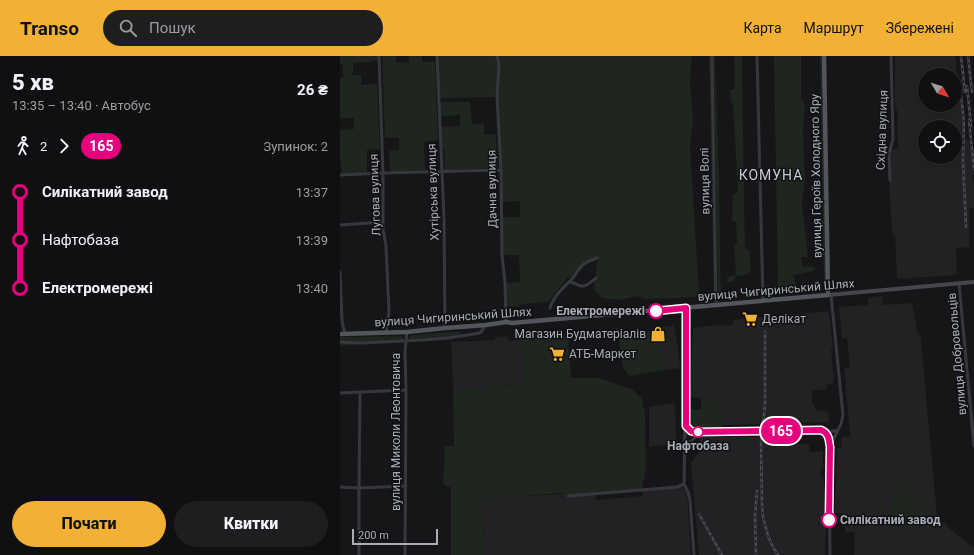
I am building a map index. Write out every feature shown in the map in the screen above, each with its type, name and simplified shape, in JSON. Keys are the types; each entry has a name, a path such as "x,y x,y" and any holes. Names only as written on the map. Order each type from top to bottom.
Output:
{"main road":[{"name":"вулиця Героїв Холодного Яру","path":"824,56 830,295"},
{"name":"вулиця Чигиринський Шлях","path":"343,334 407,332 506,322 512,323 716,306 974,282"}],"street":[{"name":"Лугова вулиця","path":"379,56 378,74 383,173 383,229 386,246 389,312 386,333"},
{"name":"Хутірська вулиця","path":"437,56 444,218 445,328"},
{"name":"Дачна вулиця","path":"497,56 499,64 497,97 501,170 502,255 505,282 506,322"},
{"name":"вулиця Волі","path":"712,56 716,306"},
{"path":"757,56 763,301"},
{"name":"Східна вулиця","path":"890,180 889,154 893,139 892,56"},
{"path":"340,175 501,170"},
{"path":"340,225 383,222"},
{"path":"550,308 551,303 565,284 569,282 583,265 597,258"},
{"path":"340,272 343,334"},
{"path":"569,282 584,286 596,278"},
{"name":"вулиця Добровольців","path":"959,284 974,446"},
{"name":"вулиця Героїв Холодного Яру","path":"830,295 844,414 830,447 830,555"},
{"path":"686,308 686,426 684,484 690,500 694,555"},
{"path":"340,342 362,343 448,338 480,333 486,325"},
{"name":"вулиця Миколи Леонтовича","path":"405,555 405,352 407,332"},
{"path":"340,393 406,390"},
{"path":"359,555 360,392"},
{"path":"686,426 691,431 696,432 821,430 825,432 838,430"},
{"path":"685,443 690,443 693,441 696,432"},
{"path":"825,432 829,440 830,447"},
{"path":"568,496 677,486 684,484"},
{"path":"340,487 359,488 405,486"}],"shaded area":[{"path":"340,56 378,56 378,60 366,63 353,63 352,75 361,75 361,85 377,84 380,149 367,150 367,173 342,173 340,161 340,130 354,129 354,118 340,118 340,78 343,78 343,64 340,64"},
{"path":"382,56 396,56 396,63 409,62 409,56 422,56 422,62 435,62 438,140 424,142 425,170 390,172 389,151 399,150 399,138 385,138"},
{"path":"437,56 692,56 690,84 693,121 690,145 699,296 646,299 638,296 619,300 602,298 594,290 598,257 583,264 572,276 567,278 548,302 521,304 519,307 506,306 505,283 520,282 519,255 502,255 501,217 520,217 520,201 501,202 497,97 438,98"},
{"path":"709,56 711,56 715,295 714,295"},
{"path":"714,56 719,181 721,295 718,295"},
{"path":"734,56 742,56 745,249 749,250 751,272 745,275 736,276 734,281 727,282 727,278 736,274 734,244 737,244 736,222 732,220 733,194 738,192 733,104 731,102 730,90 735,89"},
{"path":"774,56 801,56 801,97 805,105 803,134 805,180 802,203 808,257 801,257 803,267 815,267 814,271 793,275 797,286 810,291 776,293 778,286"},
{"path":"820,56 823,56 826,286 824,287"},
{"path":"895,56 955,56 956,68 918,68 918,112 962,112 963,137 969,141 974,186 974,208 969,208 970,247 956,248 957,275 897,279 895,233 892,233 889,181 891,180 890,153 893,149 899,148 897,135 898,113 895,106"},
{"path":"440,102 470,102 472,125 484,123 484,135 496,134 498,168 445,170 444,149 441,149 441,127 460,126 460,115 440,116"},
{"path":"882,296 883,305 912,303 918,335 920,334 921,341 937,516 950,529 974,548 974,555 854,555 855,532 845,532 845,514 835,513 837,448 841,447 842,437 850,437 844,369 850,367 847,338 842,338 839,307 868,305 868,298"},
{"path":"829,311 833,348 831,349 834,383 827,384 827,389 812,391 812,404 817,410 828,412 829,422 723,425 722,402 718,400 690,397 693,328 731,325 733,324 733,320 748,318"},
{"path":"674,325 680,368 666,370 655,328"},
{"path":"656,331 666,370 629,376 623,367 618,335"},
{"path":"460,332 462,335 408,340 412,335"},
{"path":"568,335 571,378 600,378 633,390 642,398 645,415 646,467 642,489 568,496 561,493 481,499 485,555 451,555 451,488 443,484 445,446 454,446 453,386 455,388 491,387 494,385 524,384 522,339"},
{"path":"401,336 403,338 402,341 340,346 340,337"},
{"path":"509,336 508,341 523,339 524,384 494,385 491,387 455,388 453,386 451,342 495,340 495,337"},
{"path":"701,398 718,400 722,402 723,429 697,430 689,426 688,420 690,409 701,410"},
{"path":"675,403 676,444 649,447 649,407"},
{"name":"Силікатний завод","path":"763,434 793,434 793,444 809,444 809,452 823,451 823,468 820,472 824,480 826,523 825,555 699,555 691,463 700,451 700,437 755,437"},
{"path":"896,484 928,515 888,516"},
{"path":"683,487 687,493 691,555 485,555 481,499 563,494 595,494 596,500 643,496 643,490"}],"railway":[{"path":"961,56 965,92"},
{"path":"968,56 972,92"},
{"path":"967,86 971,126"},
{"path":"962,104 964,123 963,160 966,227"},
{"path":"969,120 974,170"},
{"path":"765,332 765,405 761,443 762,504 763,517 768,536 778,555"},
{"path":"756,555 755,515 757,491"},
{"path":"699,514 722,555"}],"bus line":[{"name":"165","path":"656,311 686,308 686,426 692,432 821,430 825,432 828,436 830,447 829,520"}],"place":[{"name":"Електромережі","path":"656,311"},
{"name":"Делікат","path":"750,319"},
{"name":"Магазин Будматеріалів","path":"658,334"},
{"name":"АТБ-Маркет","path":"557,354"},
{"name":"Нафтобаза","path":"698,432"},
{"name":"Силікатний завод","path":"829,520"}],"district":[{"name":"КОМУНА","path":"771,175"}]}
